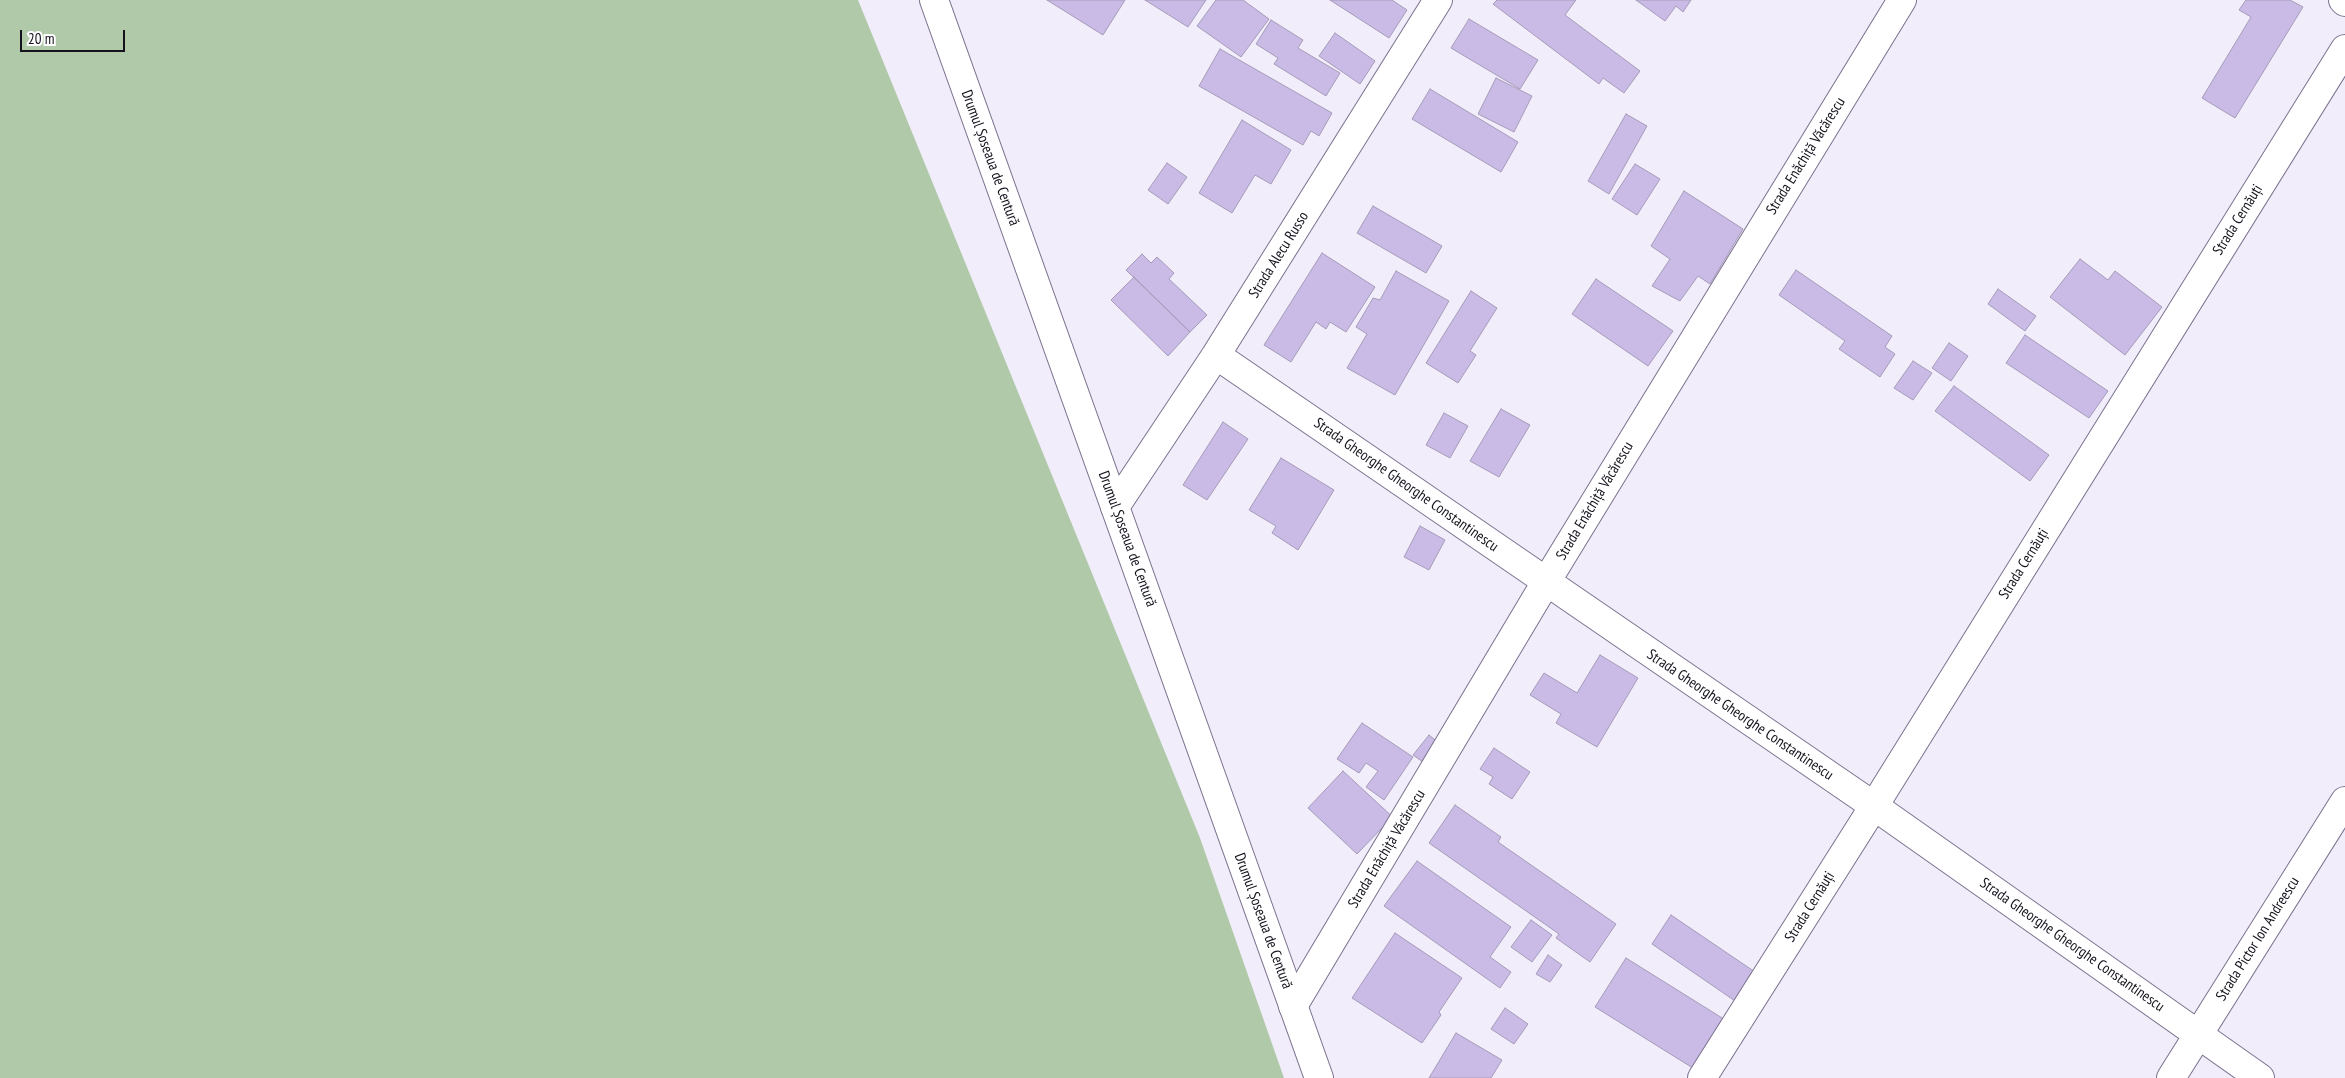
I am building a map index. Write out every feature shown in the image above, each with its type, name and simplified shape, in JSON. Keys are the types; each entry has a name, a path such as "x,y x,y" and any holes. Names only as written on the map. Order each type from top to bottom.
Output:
{"main road":[{"name":"Drumul Șoseaua de Centură","path":"934,0 1320,1078"},
{"name":"Strada Alecu Russo","path":"1115,507 1216,355 1438,0"},
{"name":"Strada Enăchiță Văcărescu","path":"1293,1006 1546,582 1902,0"},
{"name":"Strada Cernăuți","path":"1702,1078 1874,806 2345,49"},
{"name":"Strada Gheorghe Gheorghe Constantinescu","path":"1216,355 1874,806 2260,1078"},
{"name":"Strada Pictor Ion Andreescu","path":"2171,1078 2345,801"}],"green space":[{"path":"0,0 858,0 1200,838 1284,1078 0,1078"}],"building":[{"path":"1047,0 1125,0 1103,35"},
{"path":"1145,0 1206,0 1188,27"},
{"path":"1216,0 1243,0 1269,19 1241,57 1197,26"},
{"path":"1330,0 1392,0 1407,10 1389,38"},
{"path":"1497,0 1576,0 1565,15 1640,71 1624,93 1603,78 1599,84 1493,4"},
{"path":"1636,0 1691,0 1683,12 1676,6 1665,21"},
{"path":"2246,0 2290,0 2303,7 2235,118 2202,98 2251,17 2239,10"},
{"path":"1469,19 1538,60 1520,89 1451,48"},
{"path":"1271,20 1303,40 1298,48 1340,73 1326,96 1274,64 1278,58 1256,44"},
{"path":"1335,33 1375,61 1360,84 1319,56"},
{"path":"1220,49 1332,113 1319,136 1311,131 1303,145 1199,86"},
{"path":"1496,78 1532,96 1514,132 1478,114"},
{"path":"1430,89 1518,142 1501,172 1412,119"},
{"path":"1626,114 1647,126 1609,194 1588,181"},
{"path":"1242,120 1291,150 1271,184 1255,175 1232,213 1199,193"},
{"path":"1167,163 1187,177 1168,204 1148,190"},
{"path":"1635,164 1660,179 1637,215 1612,199"},
{"path":"1684,191 1743,229 1710,284 1698,276 1680,301 1652,286 1670,259 1651,246"},
{"path":"1373,206 1442,246 1426,273 1357,233"},
{"path":"1322,253 1375,287 1346,332 1330,322 1326,329 1316,322 1291,362 1264,345"},
{"path":"1142,254 1151,263 1157,257 1174,273 1169,279 1207,315 1190,332 1126,270"},
{"path":"2080,259 2108,280 2115,271 2162,307 2125,355 2050,297"},
{"path":"1796,270 1892,336 1885,347 1895,354 1880,377 1839,349 1845,341 1779,295"},
{"path":"1396,271 1449,301 1395,395 1347,368 1367,334 1356,327 1373,298 1380,300"},
{"path":"1134,277 1190,332 1168,356 1111,300"},
{"path":"1596,279 1673,331 1648,366 1572,314"},
{"path":"1998,289 2036,316 2025,331 1988,304"},
{"path":"1471,291 1497,308 1470,351 1476,355 1458,383 1426,363"},
{"path":"2025,335 2108,391 2089,418 2006,363"},
{"path":"1949,343 1968,356 1951,381 1932,368"},
{"path":"1913,361 1932,373 1913,400 1894,388"},
{"path":"1954,386 2049,455 2030,481 1935,411"},
{"path":"1501,409 1530,425 1499,477 1470,461"},
{"path":"1444,413 1468,426 1450,458 1426,445"},
{"path":"1223,422 1248,439 1207,500 1183,485"},
{"path":"1281,458 1334,490 1298,550 1272,533 1276,526 1249,510"},
{"path":"1420,526 1445,540 1429,570 1404,557"},
{"path":"1600,655 1638,678 1597,747 1556,723 1561,714 1530,695 1544,673 1577,693"},
{"path":"1362,723 1413,757 1384,800 1366,787 1378,771 1366,763 1359,773 1337,759"},
{"path":"1429,735 1445,748 1430,767 1413,755"},
{"path":"1494,748 1530,772 1512,799 1489,784 1493,777 1480,769"},
{"path":"1343,771 1396,820 1386,832 1382,828 1357,854 1308,808"},
{"path":"1455,805 1501,837 1498,842 1616,924 1590,962 1556,938 1559,934 1429,843"},
{"path":"1417,861 1511,927 1490,957 1511,972 1500,988 1384,906"},
{"path":"1671,915 1758,974 1738,1003 1652,944"},
{"path":"1531,920 1552,935 1532,962 1511,947"},
{"path":"1395,933 1462,978 1439,1012 1441,1015 1422,1043 1352,998"},
{"path":"1548,955 1562,965 1550,982 1536,974"},
{"path":"1626,958 1727,1021 1696,1070 1595,1007"},
{"path":"1505,1008 1528,1024 1514,1044 1491,1029"},
{"path":"1456,1033 1502,1060 1491,1078 1429,1078"}]}
